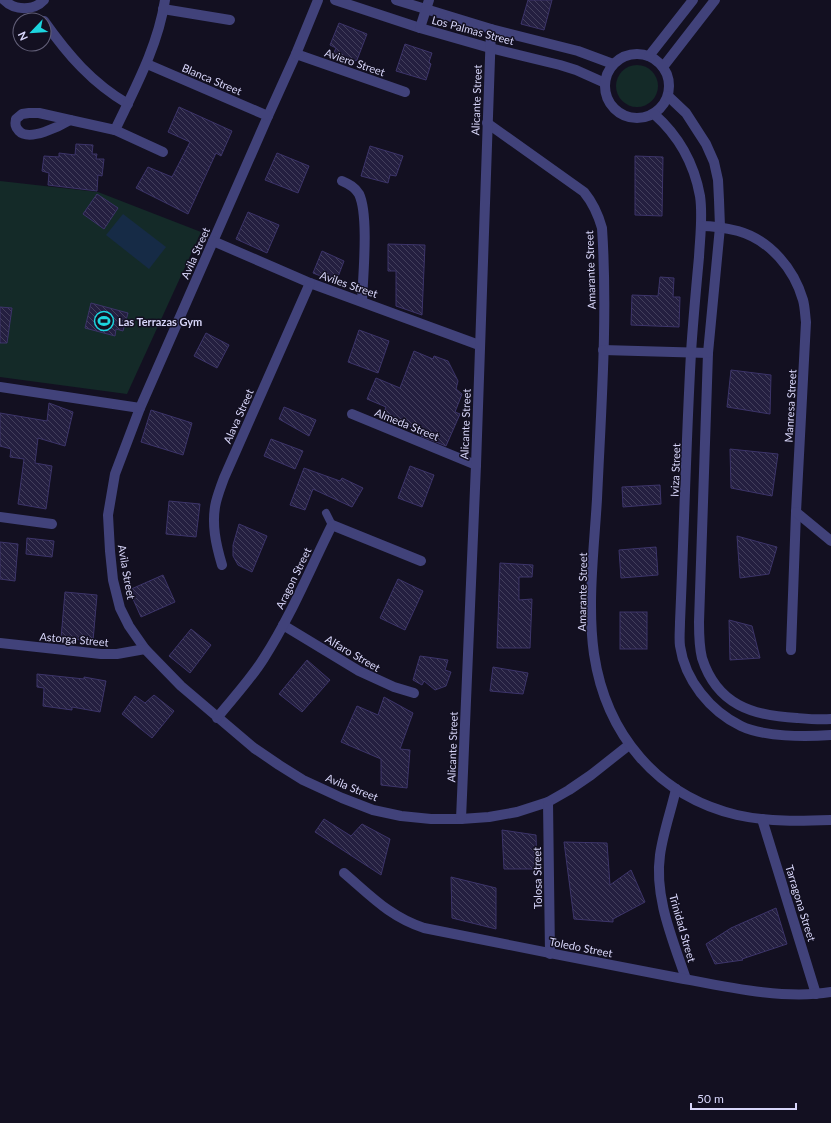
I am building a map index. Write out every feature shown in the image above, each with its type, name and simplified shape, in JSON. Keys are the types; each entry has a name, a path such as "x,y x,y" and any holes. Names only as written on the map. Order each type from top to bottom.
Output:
{"street":[{"path":"4,0 14,7 24,9 34,7 44,0"},
{"name":"Avila Street","path":"318,0 296,54 140,408 115,474 108,515 111,565 120,608 129,626 145,649 180,686 254,748 303,780 373,810 401,816 431,819 461,819 517,812 548,802 591,775 629,745"},
{"name":"Los Palmas Street","path":"335,0 420,28 490,48 560,65 576,70 605,83"},
{"name":"Los Palmas Street","path":"396,0 427,5 491,29 564,47 595,56 613,64"},
{"path":"648,56 692,0"},
{"path":"663,67 715,0"},
{"path":"115,130 147,64 156,38 164,5 230,20"},
{"path":"420,28 427,5"},
{"path":"34,7 38,12"},
{"name":"Alicante Street","path":"461,819 476,465 491,29"},
{"path":"52,32 66,51 95,81 110,94 128,104"},
{"name":"Aviero Street","path":"296,54 405,92"},
{"path":"633,54 648,56 656,60 663,67 668,76 668,96 662,106 654,114 645,118 624,116 609,103 605,93 607,73 613,64 619,59 633,54"},
{"name":"Blanca Street","path":"147,64 268,116"},
{"path":"668,96 686,113 697,128 714,162 718,180 720,227 708,353 699,622 699,642 702,658 710,677 721,691 732,701 745,709 763,715 831,719"},
{"name":"Iviza Street","path":"654,114 668,126 681,144 697,180 700,198 701,226 691,352 680,622 680,646 684,663 688,674 699,692 727,718 742,726 761,732 783,735 831,735"},
{"path":"70,120 115,130 163,152"},
{"name":"Amarante Street","path":"487,123 584,192 592,202 598,214 602,228 603,350 592,617 594,653 599,680 615,721 629,745 659,777 698,802 739,816 797,821 831,820"},
{"path":"342,181 354,187 361,200 364,224 362,301"},
{"name":"Manresa Street","path":"701,226 720,227 739,231 756,238 771,249 785,264 796,280 804,302 806,322 796,512 791,650"},
{"name":"Aviles Street","path":"213,241 310,283 479,345"},
{"name":"Alava Street","path":"222,564 216,543 214,521 216,503 224,478 310,283"},
{"path":"603,350 708,353"},
{"path":"0,387 140,408"},
{"name":"Almeda Street","path":"352,414 476,465"},
{"path":"796,512 831,541"},
{"path":"0,517 52,524"},
{"path":"332,525 421,561"},
{"name":"Aragon Street","path":"217,718 243,687 264,658 283,625 332,525"},
{"name":"Alfaro Street","path":"283,625 359,671 394,687 414,693"},
{"name":"Astorga Street","path":"0,643 101,654 117,654 145,649"},
{"name":"Trinidad Street","path":"676,789 660,855 659,878 666,918 686,979"},
{"name":"Tolosa Street","path":"548,802 550,954"},
{"name":"Tarragona Street","path":"762,819 816,994"},
{"name":"Toledo Street","path":"344,873 393,915 410,924 424,928 550,954 738,988 778,994 797,995 831,992"}],"lane":[{"path":"326,513 332,525"}],"green space":[{"path":"637,65 652,71 658,86 652,101 637,107 622,101 616,86 622,71"},
{"path":"0,181 98,192 201,232 127,394 0,377"}],"water":[{"path":"123,214 166,247 149,269 106,235"}],"building":[{"path":"528,0 552,0 544,30 521,24"},
{"path":"339,23 367,34 357,60 350,63 333,55 336,48 330,45"},
{"path":"405,44 432,53 429,62 431,64 426,80 396,71"},
{"path":"179,107 232,131 221,156 216,153 188,214 136,188 148,167 172,177 190,142 168,132"},
{"path":"76,144 93,145 92,154 97,154 96,159 104,159 102,176 98,175 97,191 48,185 49,173 42,171 44,156 59,157 59,153 75,155"},
{"path":"370,146 403,156 396,176 390,175 388,183 361,176"},
{"path":"277,153 309,166 298,193 265,180"},
{"path":"635,156 663,157 662,216 635,215"},
{"path":"97,194 118,208 104,229 83,214"},
{"path":"248,212 279,225 267,253 236,239"},
{"path":"388,244 425,245 422,315 396,306 396,271 388,271"},
{"path":"322,251 344,261 336,282 313,273"},
{"path":"660,277 674,278 673,297 680,297 679,327 631,325 632,295 658,296"},
{"path":"91,303 128,313 123,331 116,329 115,336 85,328"},
{"path":"0,307 12,308 7,343 0,343"},
{"path":"359,330 389,341 378,373 348,362"},
{"path":"206,333 229,345 217,368 194,356"},
{"path":"414,351 433,359 434,356 448,361 458,381 456,389 462,394 455,412 460,414 446,446 421,436 423,432 383,414 386,407 367,399 376,378 400,388"},
{"path":"731,370 771,375 770,414 727,407"},
{"path":"49,403 73,412 65,446 38,438 35,463 52,466 46,509 18,504 24,459 10,457 11,449 0,446 0,413 47,421"},
{"path":"284,407 316,420 309,436 279,419"},
{"path":"151,410 192,423 183,455 141,442"},
{"path":"271,439 303,451 295,469 264,456"},
{"path":"730,449 778,454 772,496 731,488"},
{"path":"410,466 434,475 422,507 398,498"},
{"path":"304,468 340,481 342,478 363,488 352,507 313,489 305,510 290,505"},
{"path":"660,485 661,504 623,507 622,487"},
{"path":"169,501 200,504 196,537 166,534"},
{"path":"239,524 267,536 252,572 238,565 233,556 233,545"},
{"path":"737,536 777,547 769,574 740,578"},
{"path":"27,538 54,541 52,557 26,554"},
{"path":"0,542 18,544 15,581 0,579"},
{"path":"656,547 658,575 621,578 619,550"},
{"path":"500,563 533,565 532,577 519,577 519,600 532,599 530,648 497,648"},
{"path":"163,575 175,602 141,617 129,590"},
{"path":"398,579 423,591 405,630 380,618"},
{"path":"65,592 97,595 93,641 61,638"},
{"path":"620,612 647,612 647,649 620,649"},
{"path":"729,620 752,626 760,658 730,660"},
{"path":"191,629 211,645 190,673 169,656"},
{"path":"420,656 448,660 445,670 451,672 446,686 435,690 424,681 422,685 413,680"},
{"path":"307,660 330,680 302,712 279,694"},
{"path":"493,667 528,673 523,694 490,691"},
{"path":"37,674 84,679 84,677 106,681 100,712 72,707 72,710 43,706 44,688 37,687"},
{"path":"154,695 174,711 152,738 122,714 135,696 145,703"},
{"path":"384,697 413,713 400,749 410,750 407,788 381,785 381,759 341,742 357,706 378,715"},
{"path":"324,819 351,836 362,824 390,839 381,875 315,832"},
{"path":"502,830 536,835 537,869 504,869"},
{"path":"564,842 607,843 610,885 631,870 645,902 613,919 613,922 574,919"},
{"path":"451,877 496,888 496,929 452,918"},
{"path":"776,908 787,944 742,959 743,960 715,964 706,944 731,928"}],"place":[{"name":"Las Terrazas Gym","path":"104,321"}]}
